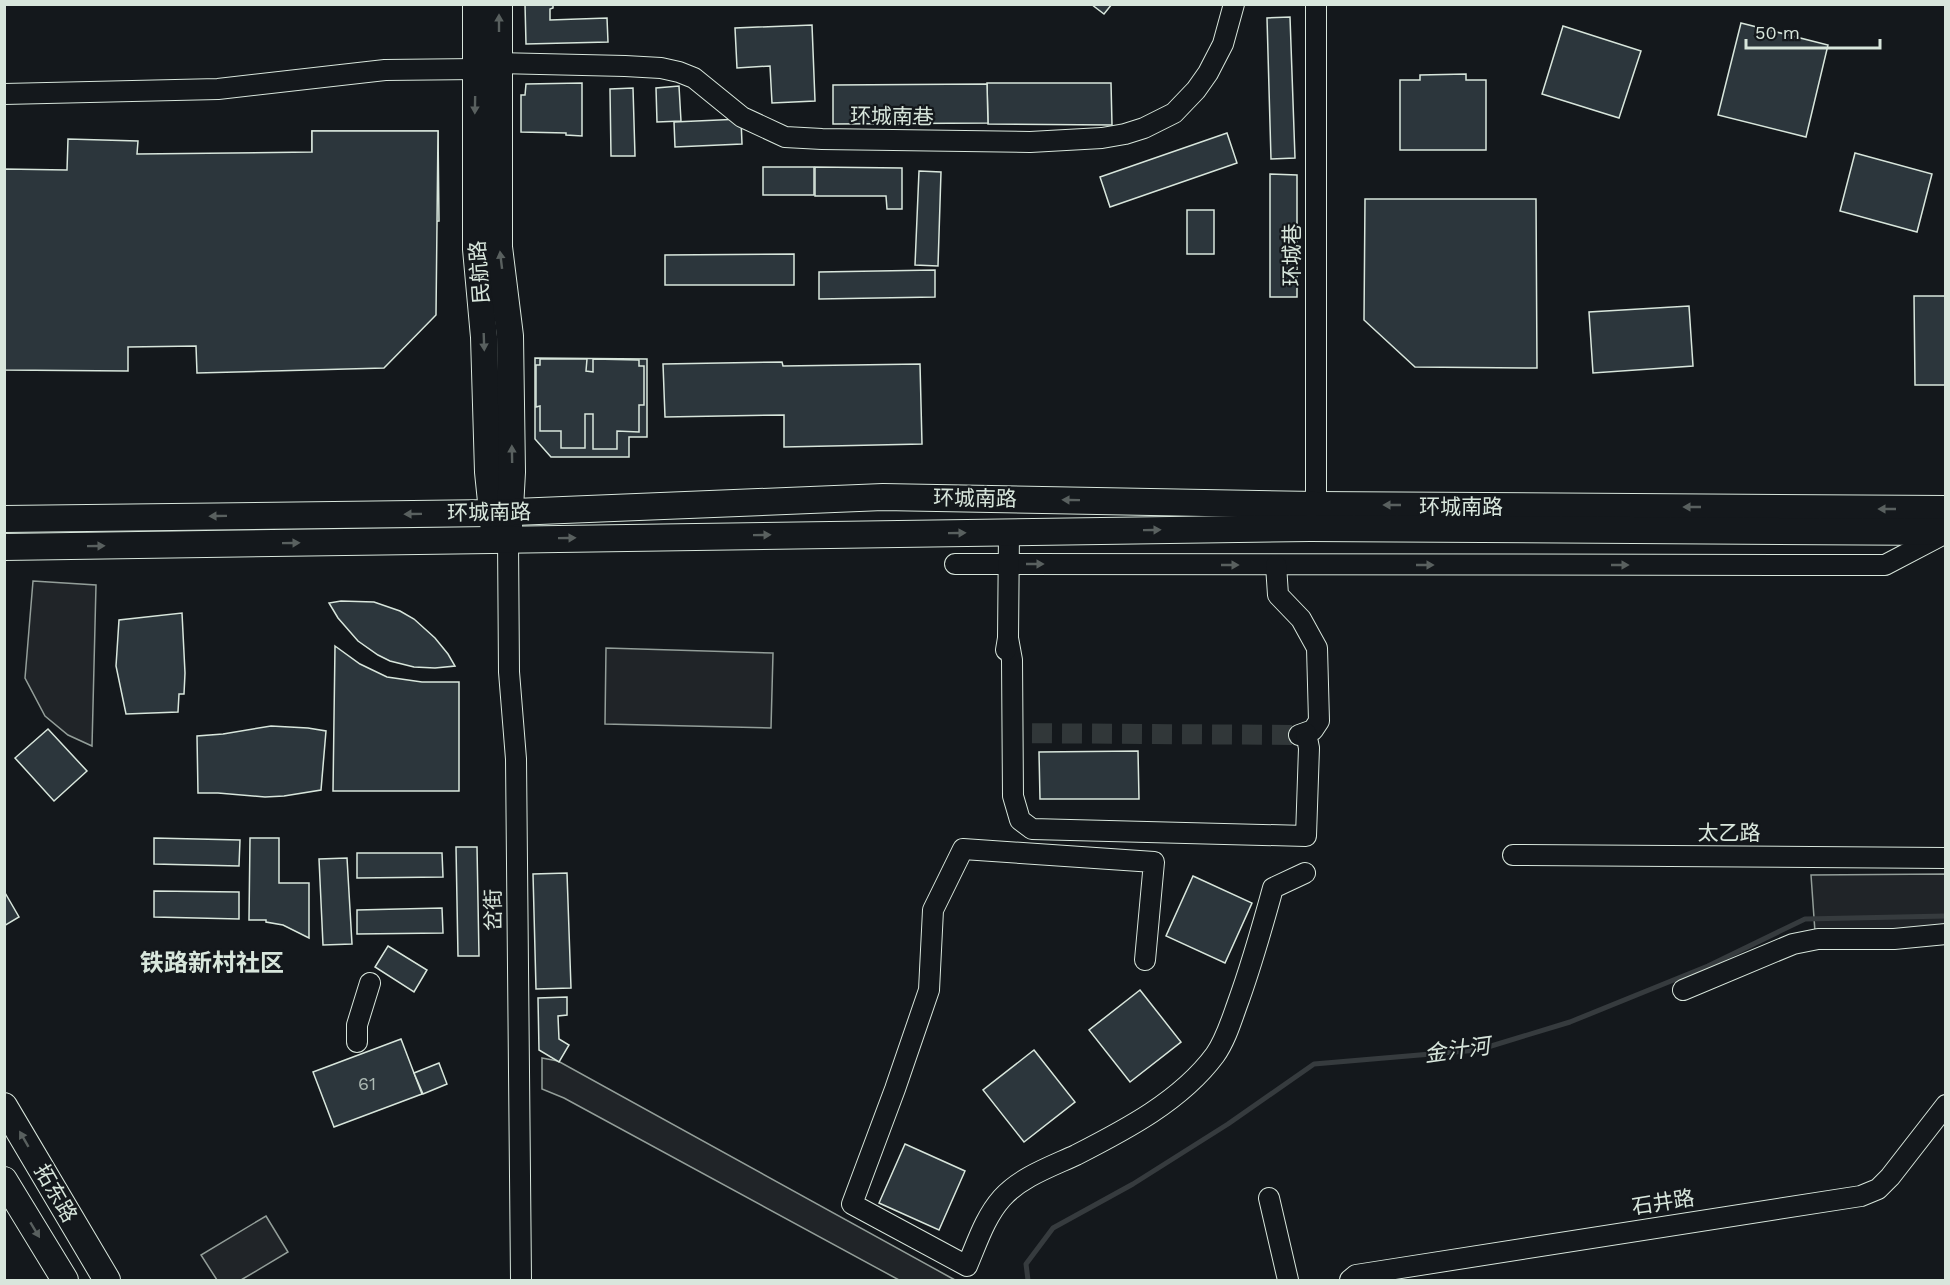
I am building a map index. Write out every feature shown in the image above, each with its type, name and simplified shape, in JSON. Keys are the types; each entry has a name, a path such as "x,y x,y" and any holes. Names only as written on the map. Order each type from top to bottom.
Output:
{"main road":[{"name":"民航路","path":"476,4 487,66 499,248 510,336 512,472 501,513 502,540"},
{"name":"民航路","path":"487,66 499,4"},
{"name":"环城南路","path":"4,519 501,513 883,497 1316,505 1946,509"},
{"name":"环城南路","path":"4,547 1310,528 1946,533"},
{"name":"拓东路","path":"4,1106 107,1281"},
{"name":"拓东路","path":"4,1180 65,1281"}],"street":[{"name":"环城南巷","path":"4,94 218,89 385,70 487,66 625,66 661,68 694,78 742,117 785,137 1030,142 1102,138 1144,128 1174,112 1196,90 1223,44 1234,4"},
{"name":"环城巷","path":"1316,505 1317,4"},
{"path":"1009,532 1008,638 1012,660 1013,796 1020,820 1032,829 1306,836 1309,748 1302,734 1313,730 1319,721 1317,648 1301,619 1278,595 1276,565"},
{"path":"955,564 1885,564 1946,533"},
{"name":"岔街","path":"502,540 496,673 502,759 508,1281"},
{"name":"岔街","path":"502,540 516,759 521,1281"},
{"path":"1002,733 1001,668 1008,638"},
{"path":"1145,960 1154,862 963,849 933,910 929,990 852,1204 967,1266 988,1217 1001,1199 1020,1182 1134,1125 1192,1080 1216,1054 1230,1025 1248,974 1273,888 1305,873"},
{"name":"太乙路","path":"1513,855 1946,858"},
{"path":"1683,990 1793,944 1818,939 1894,939 1946,934"},
{"path":"357,1042 357,1024 370,983"},
{"name":"石井路","path":"1350,1281 1356,1275 1861,1196 1878,1189 1890,1177 1946,1105"},
{"path":"1269,1198 1288,1281"}],"shaded area":[{"path":"33,581 96,585 92,746 68,735 45,716 25,678"},
{"path":"606,648 773,653 771,728 605,724"},
{"path":"1945,874 1945,928 1815,932 1811,875"},
{"path":"542,1058 558,1061 955,1280 899,1280 564,1098 542,1089"},
{"path":"266,1216 288,1252 241,1280 217,1280 201,1255"}],"building":[{"path":"525,4 553,4 553,8 550,9 550,20 607,18 608,42 526,44"},
{"path":"1091,4 1112,4 1104,14"},
{"path":"1290,17 1295,158 1271,159 1267,18"},
{"path":"1741,23 1828,45 1806,137 1718,115"},
{"path":"812,25 815,101 772,103 770,66 737,68 735,28"},
{"path":"1563,26 1641,51 1619,118 1542,94"},
{"path":"1466,74 1466,80 1486,80 1486,150 1400,150 1400,80 1420,80 1420,75"},
{"path":"582,83 582,136 566,135 566,133 521,132 521,95 525,95 526,84"},
{"path":"987,83 1111,83 1112,125 988,124"},
{"path":"987,84 988,123 833,124 833,85"},
{"path":"679,86 681,121 657,122 656,88"},
{"path":"633,88 635,156 611,156 610,89"},
{"path":"741,119 742,144 675,147 674,122"},
{"path":"312,131 438,131 439,221 312,224"},
{"path":"312,131 438,131 436,315 384,368 197,373 196,346 128,347 128,371 4,370 4,169 67,170 68,139 138,141 137,154 312,152"},
{"path":"1227,133 1237,163 1110,207 1100,177"},
{"path":"1855,153 1932,174 1917,232 1840,211"},
{"path":"763,167 814,167 814,195 763,195"},
{"path":"815,167 902,168 902,209 887,209 886,196 815,196"},
{"path":"919,171 941,172 938,266 915,265"},
{"path":"1270,174 1297,175 1297,297 1270,297"},
{"path":"1365,199 1536,199 1537,368 1415,367 1364,320"},
{"path":"1187,210 1214,210 1214,254 1187,254"},
{"path":"794,254 794,285 665,285 665,255"},
{"path":"935,270 935,297 819,299 819,272"},
{"path":"1914,296 1946,296 1946,385 1915,385"},
{"path":"1689,306 1693,366 1593,373 1589,312"},
{"path":"535,358 647,359 647,437 629,437 629,457 551,457 535,439"},
{"path":"540,359 587,359 586,371 593,372 593,359 639,360 639,366 644,366 644,405 639,405 639,432 617,431 617,449 593,449 593,414 585,414 585,448 561,448 561,431 540,431 540,406 536,407 536,365 540,365"},
{"path":"782,362 783,366 920,364 922,444 784,447 784,415 665,417 663,364"},
{"path":"374,602 400,611 414,619 435,638 455,666 414,667 390,661 378,655 358,641 338,618 329,603"},
{"path":"182,613 185,673 184,694 179,694 178,712 126,714 116,666 119,620"},
{"path":"335,646 360,664 387,677 422,682 459,682 459,791 333,791"},
{"path":"271,726 326,731 321,790 265,797 198,793 197,736"},
{"path":"48,729 87,771 54,801 15,758"},
{"path":"1138,751 1139,799 1040,799 1039,752"},
{"path":"154,838 240,840 239,866 154,864"},
{"path":"250,838 279,838 279,883 309,883 309,938 283,925 266,922 266,920 249,920"},
{"path":"456,847 477,847 479,956 458,956"},
{"path":"357,853 442,853 443,877 357,878"},
{"path":"347,858 352,944 323,945 319,859"},
{"path":"567,873 571,988 536,989 533,874"},
{"path":"1193,876 1252,903 1225,963 1166,936"},
{"path":"4,891 19,917 4,926"},
{"path":"154,891 239,892 239,919 154,917"},
{"path":"442,908 443,933 357,934 357,910"},
{"path":"388,946 427,970 414,992 375,967"},
{"path":"1140,990 1181,1042 1130,1082 1089,1030"},
{"path":"567,997 567,1015 558,1016 559,1039 569,1045 559,1062 539,1050 538,998"},
{"path":"401,1039 422,1094 334,1127 313,1072"},
{"path":"1034,1050 1075,1102 1024,1142 983,1090"},
{"path":"439,1063 447,1084 423,1094 414,1073"},
{"path":"905,1144 965,1171 939,1230 879,1203"}],"waterway":[{"name":"金汁河","path":"1028,1280 1026,1264 1053,1228 1133,1184 1228,1124 1314,1064 1478,1050 1570,1022 1708,966 1805,919 1946,916"}],"tunnel":[{"path":"1002,733 1299,735"}],"district":[{"name":"铁路新村社区","path":"212,963"}]}
